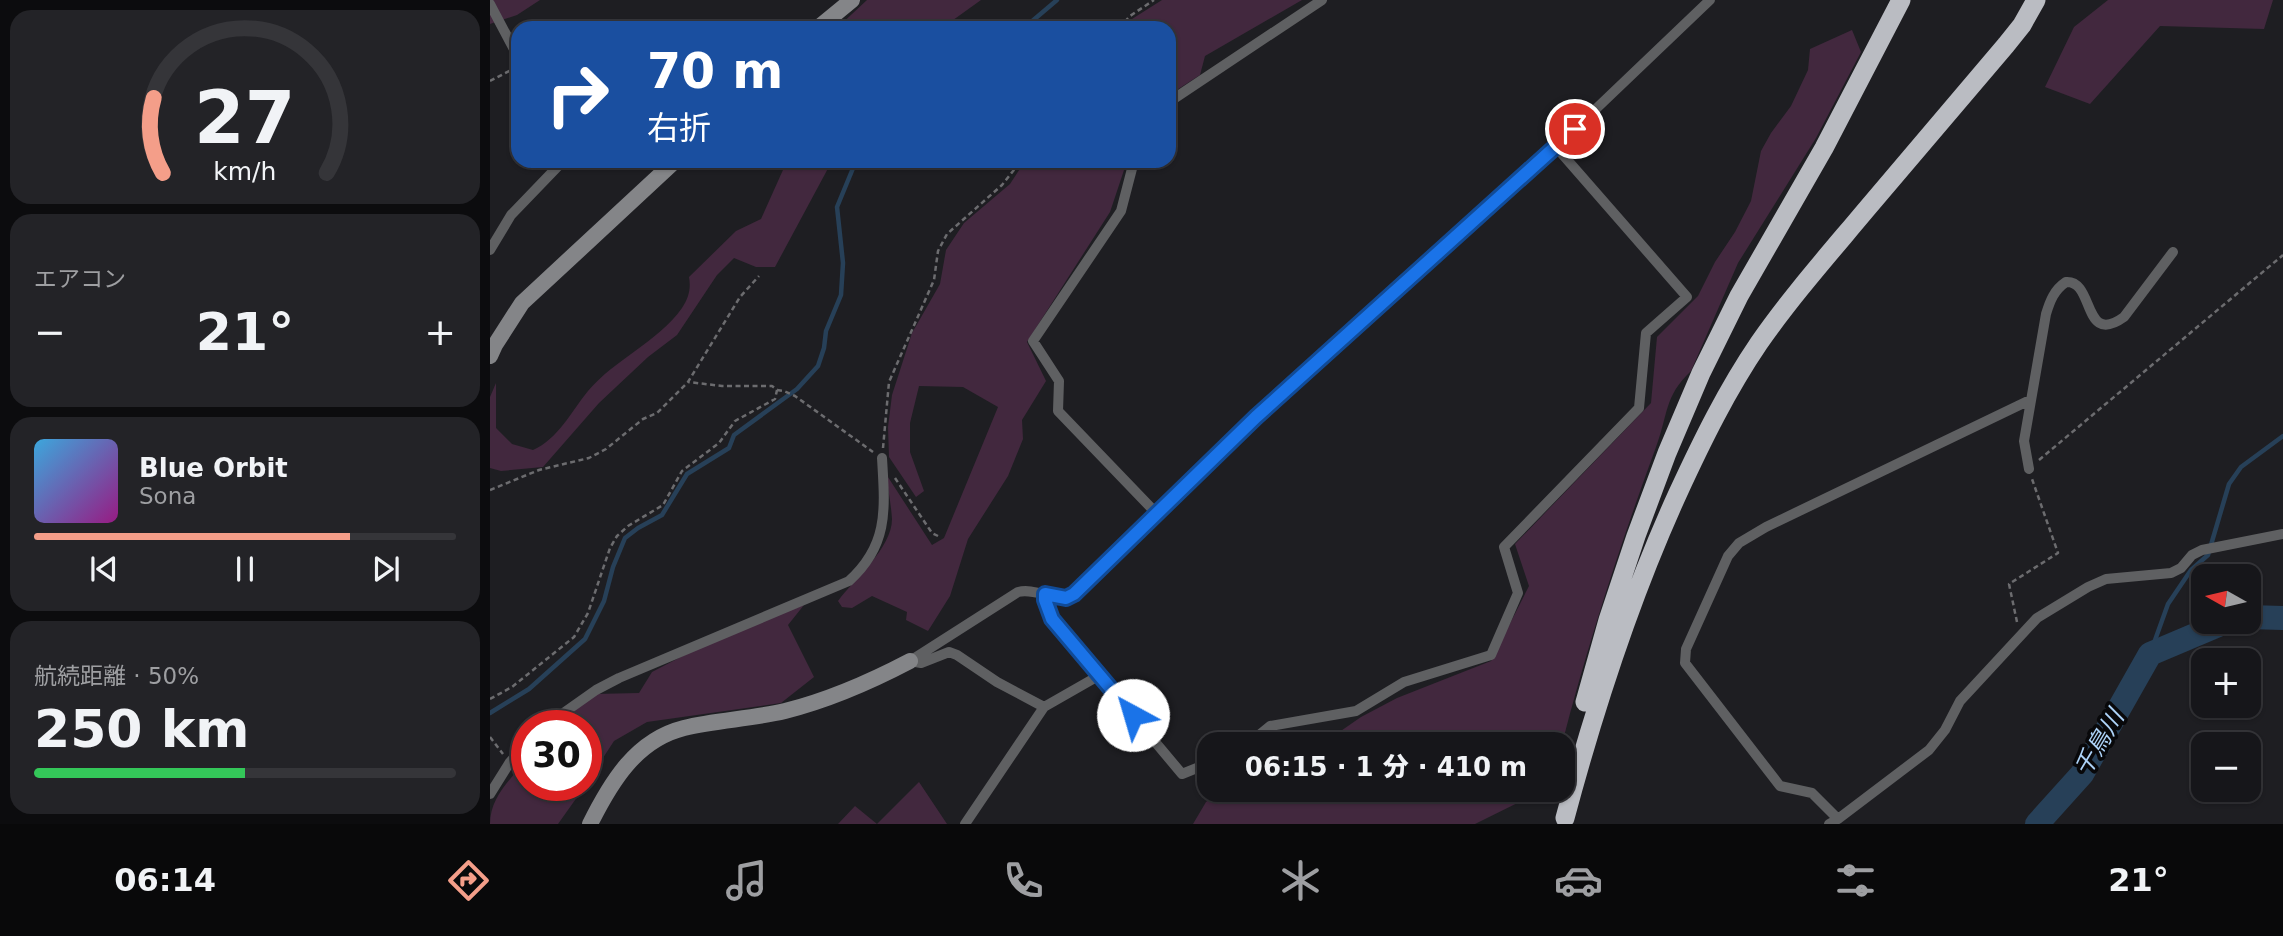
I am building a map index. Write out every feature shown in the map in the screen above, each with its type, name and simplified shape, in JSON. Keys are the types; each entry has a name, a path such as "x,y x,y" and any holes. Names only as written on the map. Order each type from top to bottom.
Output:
{"highway":[{"path":"1565,821 1575,745 1590,682 1624,572 1667,453 1701,373 1739,296 1824,148 1901,0"},
{"path":"1565,821 1607,671 1633,602 1665,521 1724,400 1759,344 1802,285 2006,45 2036,0"}],"street":[{"path":"826,21 852,0"},
{"path":"1176,97 1322,0"},
{"path":"590,824 617,774 646,746 665,734 705,724 753,718 825,700 875,680 910,661 1018,592 1025,590 1066,598 1074,594 1256,417 1556,148 1710,0"},
{"path":"490,4 511,44"},
{"path":"1263,732 1270,726 1356,711 1404,682 1491,655 1518,593 1504,547 1639,408 1647,333 1687,297 1556,148"},
{"path":"490,250 511,215 556,168"},
{"path":"490,356 523,303 668,168"},
{"path":"1132,168 1121,211 1033,341 1059,381 1058,411 1157,514"},
{"path":"2029,468 2024,441 2030,400 2049,301 2058,287 2066,282 2077,284 2081,287 2096,320 2109,324 2117,322 2124,317 2173,252"},
{"path":"2030,400 1766,527 1739,543 1728,556 1686,649 1685,663 1780,786 1812,793 1833,822 1929,750 1945,730 1960,701 2037,618 2106,579 2171,573 2202,550 2283,534"},
{"path":"568,710 619,678 849,581 870,559 880,536 884,518 882,458"},
{"path":"1045,594 1052,619 1182,774 1197,768"},
{"path":"910,661 921,663 949,652 1044,707"},
{"path":"965,824 1044,707 1100,675"},
{"path":"490,794 510,762"}],"path":[{"path":"1125,21 1154,0"},
{"path":"490,81 511,70"},
{"path":"882,458 889,382 934,280 938,251 947,234 1002,185 1015,168"},
{"path":"2021,635 2009,584 2058,553 2029,468 2283,255"},
{"path":"490,490 539,470 589,458 606,449 643,419 657,413 688,382 740,297 759,276"},
{"path":"688,382 722,386 772,386 795,396 882,458 932,533 940,537"},
{"path":"490,699 512,687 574,637 587,613 610,548 617,536 628,526 663,505 682,471 719,443 735,421 775,399 777,390"},
{"path":"490,737 510,762"}],"shaded area":[{"path":"490,0 540,0 517,15 490,24"},
{"path":"867,0 981,0 952,21 844,21"},
{"path":"1162,0 1302,0 1205,56 1200,75 1176,90 1176,21 1130,21"},
{"path":"2108,0 2273,0 2264,29 2160,26 2090,104 2045,87 2074,27"},
{"path":"1852,30 1861,52 1816,138 1738,263 1691,371 1671,398 1605,594 1565,732 1339,732 1397,698 1491,661 1529,586 1515,544 1651,403 1657,337 1698,296 1715,262 1735,232 1751,201 1761,151 1791,106 1808,70 1810,49"},
{"path":"784,168 828,168 775,267 756,267 734,258 717,275 677,335 648,357 599,403 543,467 501,471 490,468 490,397 496,383 496,428 512,444 533,450 542,445 557,432 599,380 672,320 688,297 689,277 736,231 761,219"},
{"path":"1020,168 1125,168 1110,212 1027,342 1046,381 1022,420 1023,439 1008,476 968,539 950,596 928,631 906,620 907,612 872,596 852,608 842,607 838,601 879,552 890,530 892,519 886,474 932,545 944,538 998,407 963,387 919,386 910,423 910,452 924,491 916,497 889,457 888,427 892,395 912,333 940,284 946,250 964,223 1010,184"},
{"path":"804,605 788,625 814,677 781,703 647,722 614,741 602,759 602,710 575,710 595,694 639,693 652,672 721,636"},
{"path":"511,778 511,801 574,801 558,824 490,824 497,797"},
{"path":"919,782 947,824 877,824"},
{"path":"1206,802 1520,802 1475,824 1193,824"},
{"path":"855,806 877,824 838,824"}],"waterway":[{"path":"1032,21 1057,0"},
{"path":"490,713 529,689 585,639 604,601 613,567 625,538 662,515 687,474 729,448 734,435 797,389 818,366 826,331 841,295 843,263 837,207 853,168"},
{"path":"2150,654 2168,604 2191,570 2208,555 2229,484 2241,467 2283,436"},
{"path":"2261,617 2283,618"},
{"name":"千鳥川","path":"2037,824 2082,774 2150,654 2197,634"}],"route":[{"path":"1133,715 1052,619 1045,594 1057,598 1074,594 1256,417 1575,129"}]}
